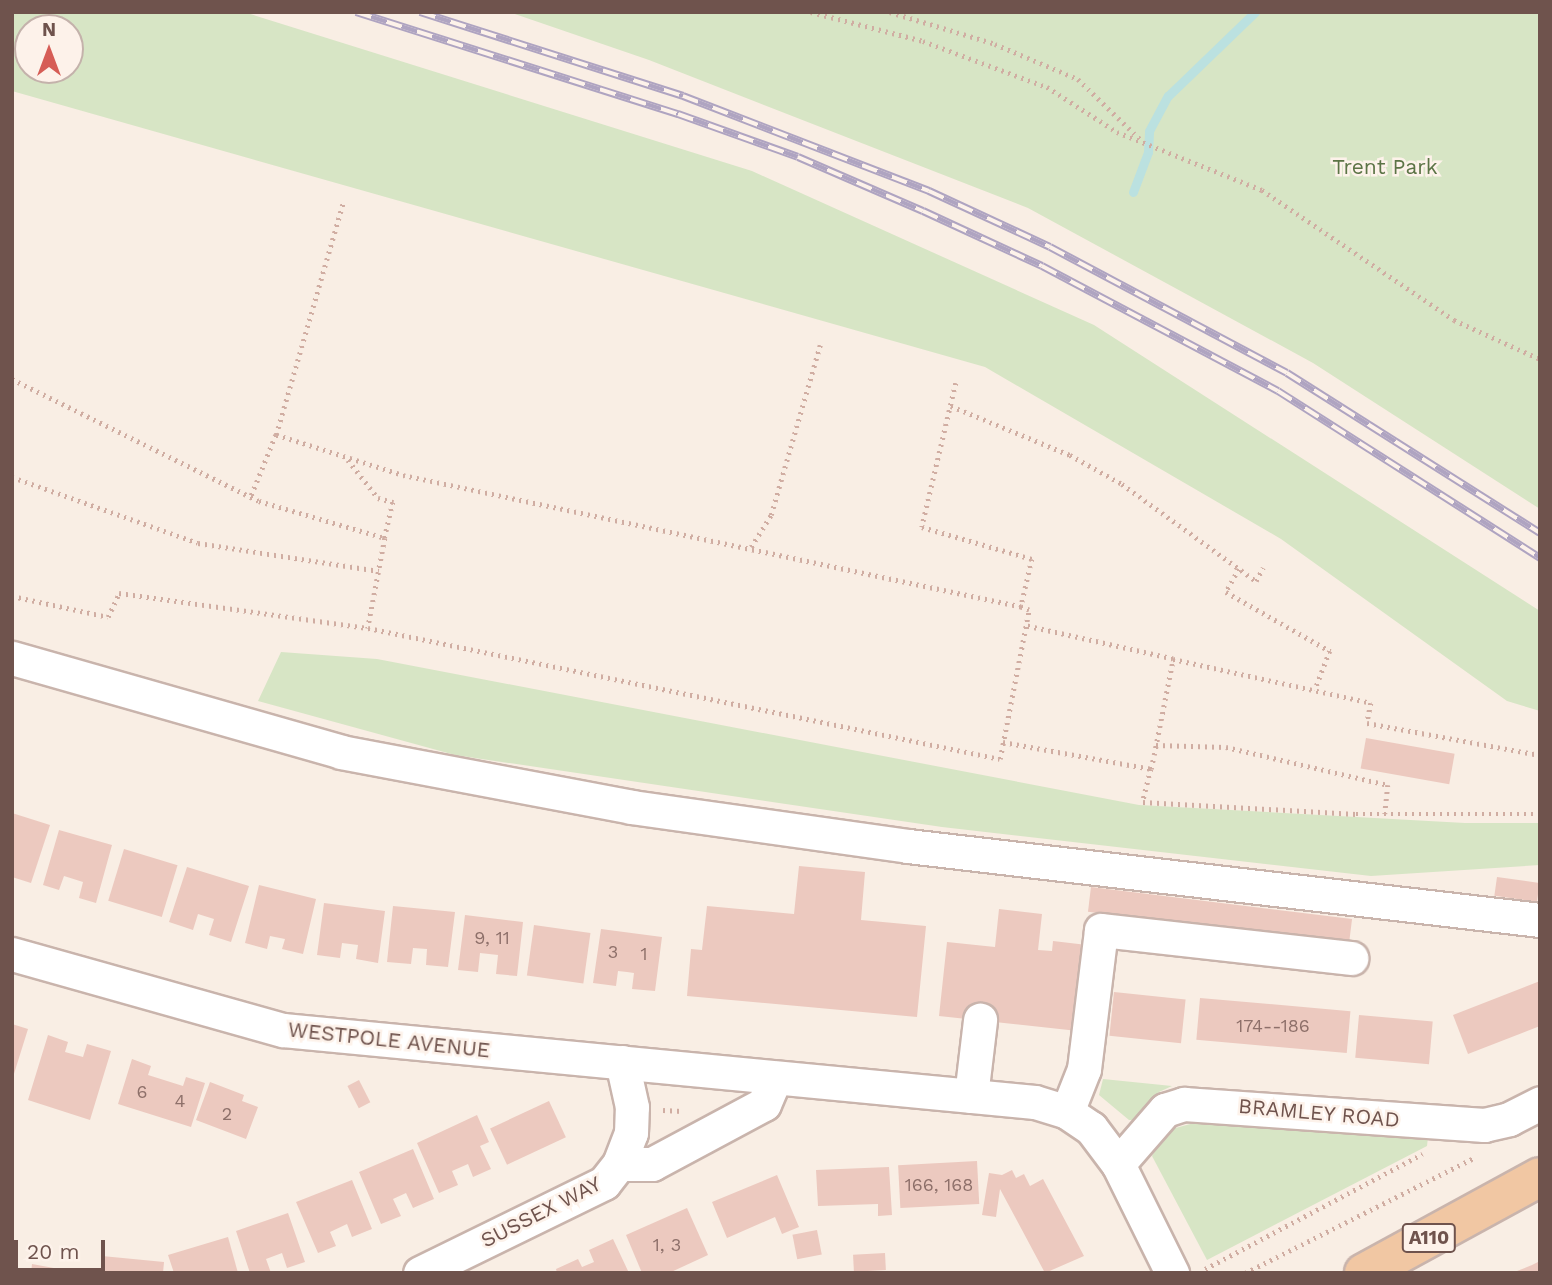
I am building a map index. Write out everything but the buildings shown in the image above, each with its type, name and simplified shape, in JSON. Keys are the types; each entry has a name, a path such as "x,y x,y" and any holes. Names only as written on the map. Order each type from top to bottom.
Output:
{"main road":[{"name":"A110","path":"1364,1273 1411,1262 1540,1177"}],"street":[{"path":"12,658 341,752 631,807 908,846 1540,920"},
{"path":"1067,1112 1084,1069 1101,930 1351,958"},
{"name":"WESTPOLE AVENUE","path":"12,954 283,1030 775,1078"},
{"path":"971,1096 979,1020"},
{"name":"SUSSEX WAY","path":"419,1273 604,1183 619,1164 631,1133 632,1107 622,1062"},
{"path":"775,1078 1035,1102 1067,1112 1091,1128 1118,1164 1172,1273"},
{"name":"SUSSEX WAY","path":"619,1164 652,1164 764,1104 775,1078"},
{"name":"BRAMLEY ROAD","path":"1118,1164 1165,1110 1185,1104 1484,1125 1509,1119 1540,1102"}],"path":[{"path":"811,12 923,41 1047,87 1116,132 1262,190 1454,320 1540,359"},
{"path":"890,12 995,44 1078,79 1142,141"},
{"path":"251,497 275,435 343,203"},
{"path":"751,547 771,515 820,345"},
{"path":"12,379 251,497 385,538"},
{"path":"956,383 922,527 1032,559 1021,607"},
{"path":"951,406 1070,455 1122,484 1256,581 1264,568"},
{"path":"12,596 107,617 118,593 368,628 1000,759 1029,610 751,547 405,476 275,435"},
{"path":"348,459 378,499 393,502 368,628"},
{"path":"12,477 198,543 379,571"},
{"path":"1240,569 1227,592 1330,651 1315,690"},
{"path":"1026,626 1371,703 1367,723 1540,755"},
{"path":"1173,659 1143,802 1385,814 1540,814"},
{"path":"1003,742 1151,769"},
{"path":"1156,745 1226,747 1388,785 1385,814"},
{"path":"1205,1269 1433,1148"},
{"path":"1244,1273 1484,1153"}],"green space":[{"path":"12,12 244,12 752,171 1094,325 1540,611 1540,711 1507,701 1281,539 985,367 12,91"},
{"name":"Trent Park","path":"509,12 1540,12 1540,509 1313,363 1028,208 649,60"},
{"path":"281,652 377,659 1139,805 1465,823 1540,823 1540,865 1371,876 942,827 455,755 258,701"},
{"path":"1103,1079 1172,1086 1159,1092 1134,1120 1129,1120 1099,1095"},
{"path":"1209,1119 1428,1137 1427,1146 1207,1260 1152,1156 1168,1130"}],"waterway":[{"path":"1133,192 1148,152 1149,131 1168,96 1255,12"}],"railway":[{"path":"356,12 678,114 798,157 923,211 1042,266 1278,391 1540,558"},
{"path":"420,12 683,96 929,191 1050,247 1287,373 1540,533"}]}
